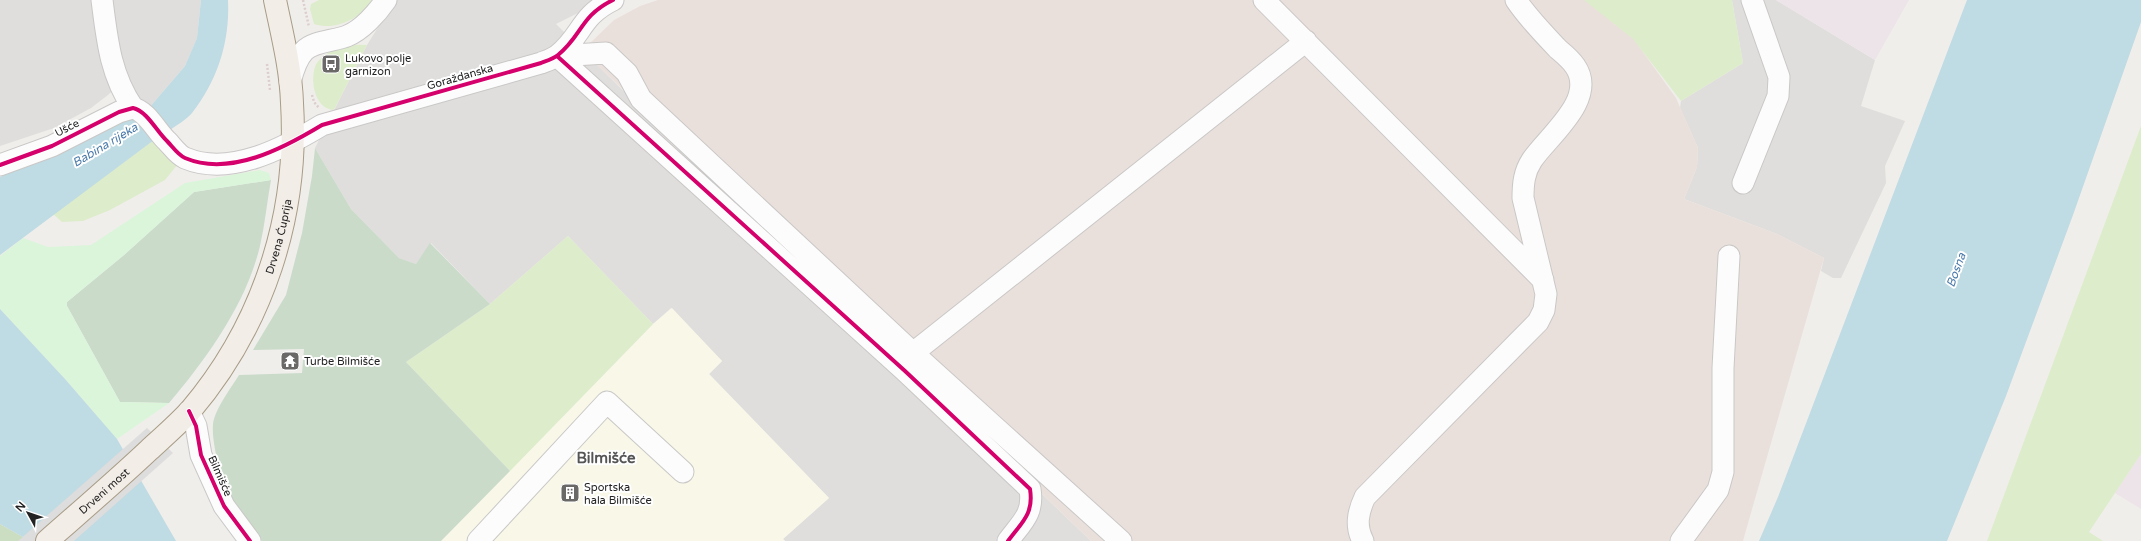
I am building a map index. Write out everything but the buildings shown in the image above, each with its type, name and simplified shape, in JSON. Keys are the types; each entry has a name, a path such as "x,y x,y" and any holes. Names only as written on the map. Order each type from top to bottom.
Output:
{"main road":[{"name":"Drvena Ćuprija","path":"160,440 189,412 226,363 254,314 270,273 283,229 294,142 290,82 275,0"},
{"name":"Drveni most","path":"47,541 113,484 160,440"}],"street":[{"name":"Goraždanska","path":"102,0 112,67 123,94 165,140 183,157 201,162 220,164 265,155 294,142 322,125 541,63 557,56 569,44 584,21 595,9 613,0"},
{"path":"290,82 298,58 304,50 314,45 349,35 367,22 386,0"},
{"path":"1264,0 1544,280"},
{"path":"1363,541 1358,529 1358,518 1365,497 1538,322 1544,310 1546,294 1544,280 1523,198 1523,185 1526,172 1532,160 1574,108 1580,96 1581,81 1576,67 1532,21 1516,0"},
{"path":"1743,183 1778,96 1779,77 1752,0"},
{"path":"913,353 1306,41"},
{"path":"557,56 606,53 627,73 641,99 913,353 1121,541"},
{"path":"557,56 905,371 1030,489 1032,502 1029,515 1008,541"},
{"name":"Ušće","path":"0,165 52,146 119,112 136,109"},
{"path":"1680,541 1718,490 1723,472 1723,368 1729,256"},
{"path":"478,541 607,402 683,472"},
{"name":"Bilmišće","path":"189,412 196,426 201,455 224,506 250,541"}],"path":[{"path":"266,62 270,92"}],"shaded area":[{"path":"0,0 201,0 197,38 185,66 149,108 122,82 91,108 54,128 0,146"},
{"path":"395,0 604,0 556,24 680,147 1091,541 785,541 783,539 829,498 709,374 722,361 671,308 653,324 568,236 490,304 431,243 416,264 399,258 351,209 315,148 367,45"},
{"path":"658,0 1590,0 1628,31 1676,98 1698,148 1697,167 1684,199 1777,234 1824,258 1743,541 1091,541 587,55 589,44 614,20 640,6"},
{"path":"1732,0 1776,0 1875,60 1861,106 1905,121 1885,166 1886,183 1841,278 1833,278 1821,271 1824,258 1777,234 1684,199 1697,167 1698,148 1680,108 1681,101 1743,63"},
{"path":"1776,0 1909,0 1875,60"},
{"path":"672,308 722,361 709,374 829,498 783,539 785,541 441,541 653,324"},
{"path":"2141,454 2141,509 2115,493"}],"green space":[{"path":"319,0 372,0 361,13 347,22 331,26 322,26 314,24 310,9 311,4"},
{"path":"1584,0 1732,0 1743,63 1681,101 1633,39"},
{"path":"353,45 367,45 335,108 333,110 322,105 315,93 313,80 315,67 318,61 330,52 338,49"},
{"path":"2141,126 2141,454 2089,532 2103,541 1987,541"},
{"path":"154,140 161,152 178,164 165,180 110,210 83,221 62,222 53,214"},
{"path":"315,148 351,209 399,258 416,264 430,243 490,304 406,362 510,471 441,541 262,541 234,507 222,478 214,444 213,424 220,405 239,375 302,373 304,349 253,350 286,295 302,233 312,176"},
{"path":"260,170 269,173 271,180 194,192 124,255 67,302 67,306 120,402 169,403 117,439 65,379 0,309 0,256 23,238 48,247 91,245 185,183"},
{"path":"271,180 262,238 254,268 235,309 211,349 169,403 120,402 67,306 67,302 124,255 194,192"},
{"path":"568,236 653,324 510,471 406,362 490,304"},
{"path":"0,524 30,541 0,541"}],"water":[{"path":"201,0 228,0 227,30 224,45 215,74 201,100 190,115 170,130 149,108 185,66 197,38"},
{"name":"Bosna","path":"1967,0 2141,0 2141,22 2073,215 2006,396 1947,541 1759,541 1778,497"},
{"name":"Babina rijeka","path":"138,113 154,140 0,255 0,177"},
{"path":"0,309 65,379 117,439 176,541 30,541 0,524"}],"pier":[{"path":"147,428 173,453 74,541 18,541"}],"cycle path":[{"path":"0,165 52,146 119,112 133,108 143,113 175,150 185,158 202,163 220,164 238,162 274,151 322,125 550,60 566,48 587,19 602,6 613,0"},
{"path":"557,56 905,371 1030,489 1031,498 1026,517 1008,541"},
{"path":"189,411 196,426 201,455 224,506 250,541"}],"place":[{"name":"Lukovo polje garnizon","path":"331,64"},
{"name":"Turbe Bilmišće","path":"290,361"},
{"name":"Sportska hala Bilmišće","path":"570,493"}],"district":[{"name":"Bilmišće","path":"606,458"}]}
